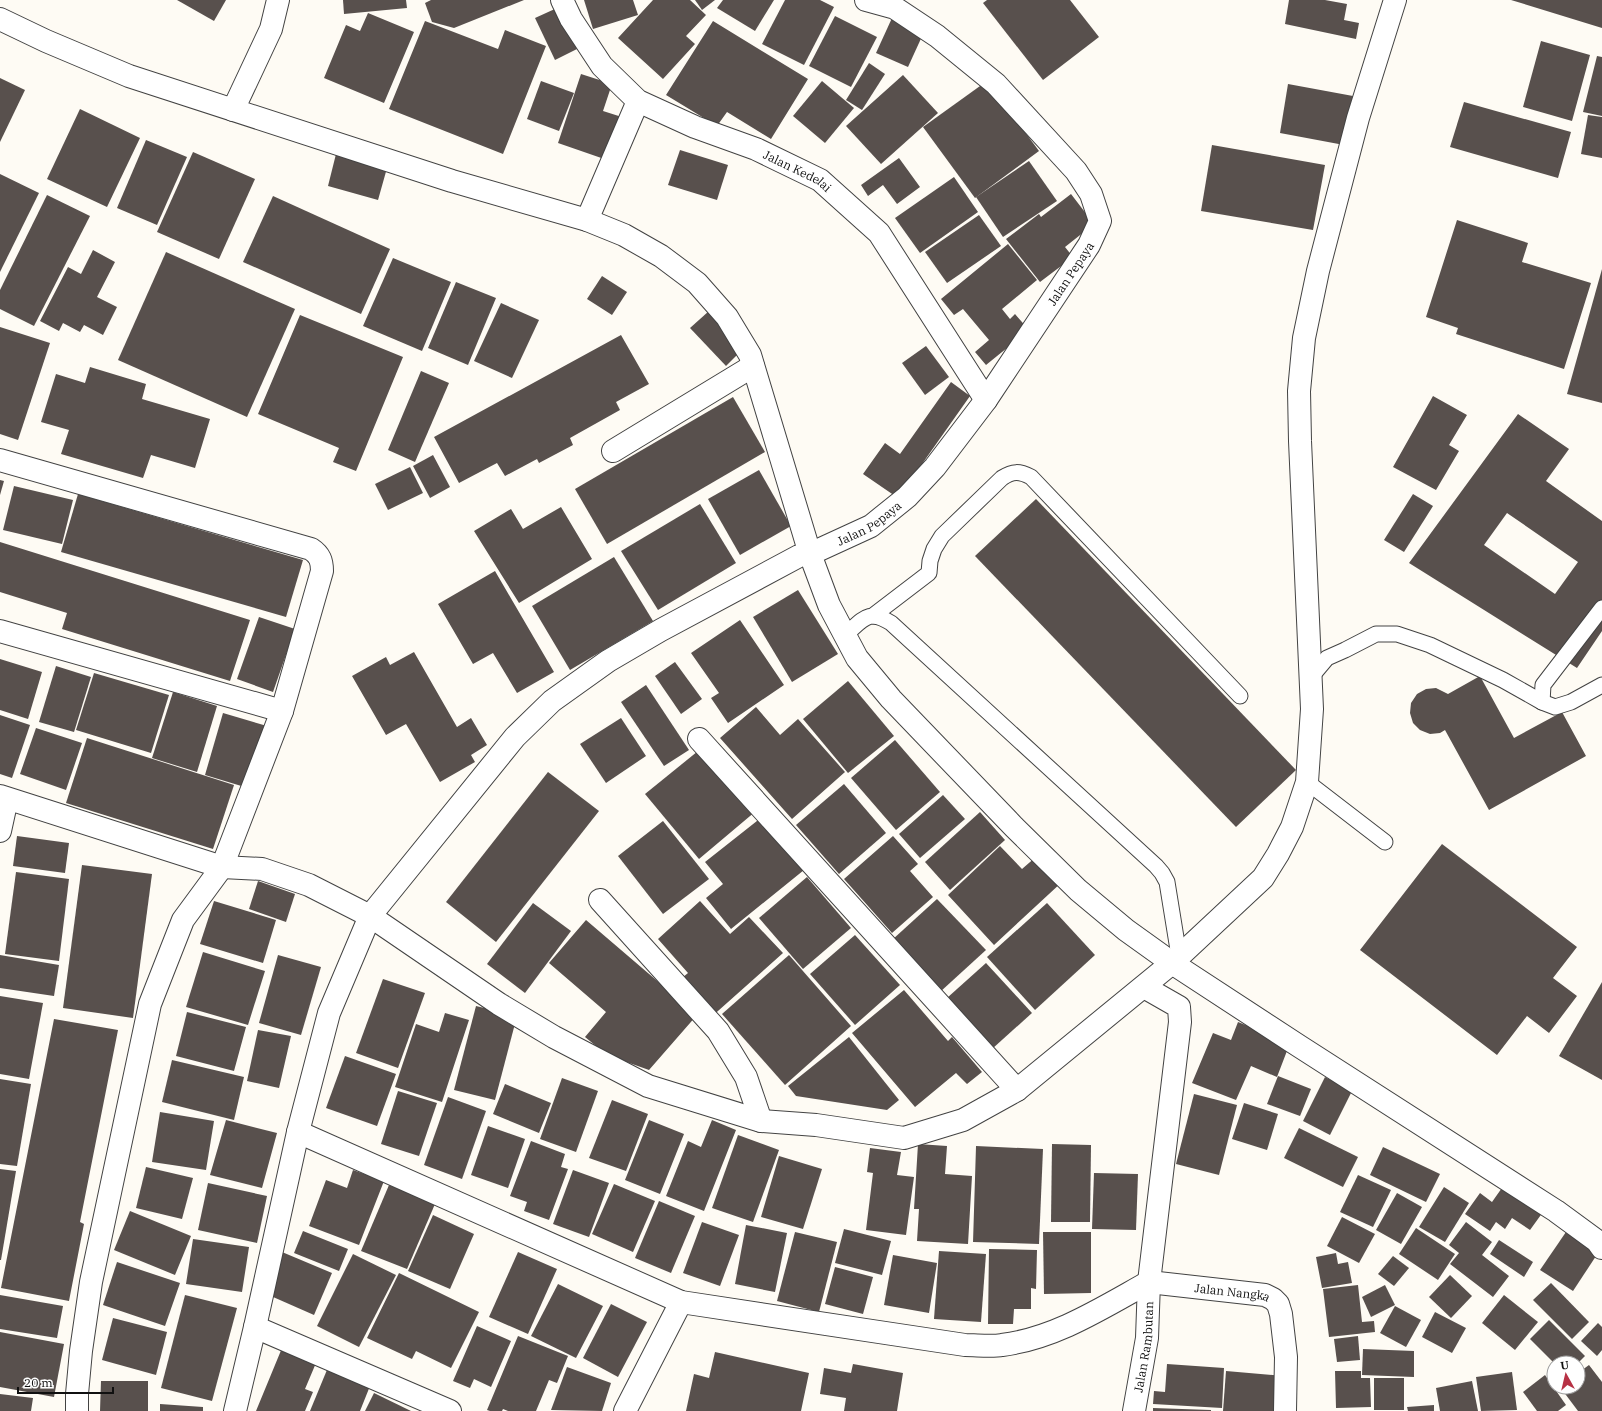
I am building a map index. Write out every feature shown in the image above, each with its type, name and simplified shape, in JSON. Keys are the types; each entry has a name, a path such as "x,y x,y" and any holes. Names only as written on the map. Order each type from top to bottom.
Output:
{"street":[{"path":"233,110 271,29 278,0"},
{"name":"Jalan Kedelai","path":"562,0 571,19 602,66 638,101 694,127 756,148 820,180 879,234 986,400"},
{"name":"Jalan Pepaya","path":"235,1411 298,1132 329,1014 370,916 515,737 552,701 608,661 661,630 799,556 810,554 871,526 907,497 935,467 986,400 1089,245 1100,221 1091,194 1076,171 996,84 937,36 895,8 866,0"},
{"path":"0,831 3,798 222,867 262,869 309,885 370,916 499,1004 554,1037 648,1086 761,1121 816,1125 904,1138 963,1120 1017,1090 1176,960 1263,878 1292,827 1306,782 1312,709 1300,441 1299,391 1304,338 1318,271 1358,118 1395,0"},
{"path":"0,19 46,41 129,76 452,181 587,220 624,235 661,256 697,284 727,316 750,355 810,554 829,605 857,658 891,699 1014,827 1078,890 1126,930 1176,960 1299,1046 1556,1211 1600,1242"},
{"path":"587,220 638,101"},
{"path":"613,451 753,366"},
{"path":"0,460 311,549 317,553 320,558 322,571 282,710 222,867 183,920 150,1004 90,1282 81,1351 77,1411"},
{"path":"0,630 282,710"},
{"path":"699,739 1017,1090"},
{"path":"600,900 718,1031 746,1077 761,1121"},
{"name":"Jalan Rambutan","path":"1134,1411 1147,1338 1149,1282 1180,1022 1179,1007 1144,987"},
{"path":"298,1132 681,1302 965,1345 1002,1346 1033,1338 1075,1324 1149,1282"},
{"name":"Jalan Nangka","path":"1149,1282 1265,1295 1273,1299 1278,1304 1281,1314 1286,1357 1286,1411"},
{"path":"625,1411 681,1302"},
{"path":"255,1327 450,1411"}],"lane":[{"path":"845,635 865,618 874,615 929,573 930,561 934,549 942,536 1002,478 1016,472 1023,473 1031,476 1240,696"},
{"path":"1542,702 1543,685 1602,608"},
{"path":"874,615 882,617 891,623 1156,866 1167,882 1176,960"},
{"path":"1311,676 1327,658 1376,634 1397,634 1437,648 1503,680 1542,702 1555,707 1571,702 1602,685"},
{"path":"1306,782 1385,842"}],"building":[{"path":"177,0 226,0 214,21"},
{"path":"343,0 406,0 407,8 344,14"},
{"path":"431,0 524,0 454,28 432,22 425,3"},
{"path":"584,0 633,0 638,15 593,29"},
{"path":"653,0 690,0 706,15 686,36 695,44 663,79 618,38"},
{"path":"695,0 715,0 702,10"},
{"path":"723,0 774,0 755,31 717,8"},
{"path":"785,0 820,0 834,7 804,65 762,44"},
{"path":"987,0 1070,0 1099,37 1043,80 983,3"},
{"path":"1289,0 1325,0 1347,4 1344,20 1359,23 1356,39 1285,24"},
{"path":"1511,0 1602,0 1602,28"},
{"path":"557,8 577,49 555,60 535,18"},
{"path":"368,13 414,32 384,103 324,78 346,25 360,31"},
{"path":"835,16 877,37 851,87 809,66"},
{"path":"892,18 924,32 908,67 876,53"},
{"path":"425,21 498,49 505,30 546,46 503,154 389,109"},
{"path":"713,21 808,79 771,139 727,112 717,126 666,95"},
{"path":"1541,41 1590,55 1572,121 1523,107"},
{"path":"1597,56 1602,57 1602,116 1583,112"},
{"path":"869,63 885,74 862,110 846,100"},
{"path":"581,74 612,84 603,111 625,118 610,161 558,143"},
{"path":"903,75 938,113 881,164 846,126"},
{"path":"0,78 25,90 0,142"},
{"path":"541,81 574,93 559,131 527,119"},
{"path":"822,81 854,108 825,143 793,116"},
{"path":"987,81 1039,151 975,198 923,127"},
{"path":"1288,84 1353,96 1344,145 1280,133"},
{"path":"1464,102 1571,132 1558,178 1450,147"},
{"path":"80,109 140,138 107,207 47,179"},
{"path":"1588,115 1602,117 1602,158 1581,154"},
{"path":"146,140 187,157 157,225 117,208"},
{"path":"1212,145 1325,165 1313,230 1201,211"},
{"path":"680,150 728,165 717,200 668,185"},
{"path":"193,152 255,179 219,259 157,232"},
{"path":"336,154 387,168 378,200 328,186"},
{"path":"899,158 920,187 897,204 883,185 868,196 861,185"},
{"path":"1029,161 1057,201 1003,237 976,197"},
{"path":"0,174 39,193 0,272"},
{"path":"954,177 978,212 920,253 895,218"},
{"path":"1071,194 1094,224 1065,247 1073,257 1040,282 1006,239 1039,214 1041,217"},
{"path":"47,195 90,216 34,326 0,309 0,290"},
{"path":"273,196 390,249 361,314 243,262"},
{"path":"979,215 1001,246 947,283 925,252"},
{"path":"1457,220 1528,243 1522,262 1591,283 1564,369 1456,334 1458,328 1426,317"},
{"path":"1008,244 1037,280 1002,309 1010,319 1015,314 1029,330 986,365 975,352 989,340 963,309 954,315 941,299"},
{"path":"93,250 115,262 97,297 117,307 103,335 84,325 80,332 63,323 59,331 40,321 68,267 81,274"},
{"path":"166,252 295,309 247,417 118,360"},
{"path":"393,258 451,282 422,351 363,326"},
{"path":"1602,269 1602,403 1567,394"},
{"path":"602,276 627,292 612,315 587,299"},
{"path":"456,282 496,298 468,365 428,348"},
{"path":"501,303 539,320 512,378 474,361"},
{"path":"709,311 744,348 726,366 690,328"},
{"path":"300,315 403,357 356,471 333,462 339,448 258,414"},
{"path":"0,327 50,343 18,440 0,434"},
{"path":"621,335 649,384 616,402 620,410 570,438 573,445 539,463 537,459 505,476 497,463 459,483 434,437"},
{"path":"926,346 949,377 925,395 902,363"},
{"path":"90,367 146,384 142,399 210,419 195,468 151,455 143,478 61,454 69,430 41,422 56,374 85,383"},
{"path":"421,371 449,383 415,462 388,450"},
{"path":"951,382 970,396 898,498 863,474 885,443 900,454"},
{"path":"1433,396 1467,415 1449,445 1459,451 1436,490 1393,467"},
{"path":"733,397 765,452 607,544 575,489"},
{"path":"1518,414 1569,449 1546,481 1602,521 1602,631 1577,668 1409,563","holes":["1507,513 1578,562 1555,594 1484,545"]},
{"path":"433,455 450,487 430,498 413,466"},
{"path":"410,467 423,493 388,510 375,484"},
{"path":"759,470 791,526 740,555 708,499"},
{"path":"0,480 4,481 0,495"},
{"path":"14,486 73,500 62,544 3,530"},
{"path":"78,494 303,560 286,617 61,552"},
{"path":"1413,494 1433,506 1404,552 1384,540"},
{"path":"1036,499 1296,770 1236,827 975,556"},
{"path":"700,504 736,563 658,610 621,551"},
{"path":"561,507 592,559 519,603 474,531 511,509 523,529"},
{"path":"0,542 250,620 230,681 62,629 67,613 0,592"},
{"path":"614,557 653,621 570,670 532,606"},
{"path":"495,571 554,672 517,693 493,653 473,664 438,604"},
{"path":"798,590 838,654 792,682 753,617"},
{"path":"259,617 295,629 273,692 237,679"},
{"path":"740,620 784,685 728,723 711,698 719,693 691,653"},
{"path":"414,652 457,727 471,718 487,745 471,755 475,762 440,782 406,724 386,735 352,676 386,657 390,665"},
{"path":"0,659 42,672 28,719 0,710"},
{"path":"675,662 702,699 681,714 655,676"},
{"path":"56,666 91,677 74,732 39,722"},
{"path":"94,673 169,695 151,753 76,730"},
{"path":"1480,676 1514,738 1562,712 1586,756 1489,810 1445,730 1440,733 1430,734 1420,730 1413,723 1410,713 1411,703 1417,694 1426,689 1436,688 1448,694"},
{"path":"848,681 894,736 848,773 803,719"},
{"path":"646,685 689,750 664,766 621,702"},
{"path":"173,692 217,706 197,772 152,758"},
{"path":"756,707 780,735 798,719 845,772 792,819 720,738"},
{"path":"223,713 267,726 248,788 205,775"},
{"path":"0,715 30,725 12,778 0,774"},
{"path":"621,718 646,756 606,783 580,744"},
{"path":"36,728 82,743 66,790 20,774"},
{"path":"87,738 234,785 213,849 66,803"},
{"path":"895,740 940,792 896,830 851,778"},
{"path":"703,747 756,811 699,859 645,794"},
{"path":"548,772 599,811 496,942 446,902"},
{"path":"844,784 886,833 839,874 796,825"},
{"path":"943,795 965,819 920,858 899,834"},
{"path":"980,812 1005,840 950,890 925,862"},
{"path":"762,817 804,870 731,929 706,898 723,884 705,862"},
{"path":"663,821 709,879 663,914 618,856"},
{"path":"17,836 69,843 65,873 13,866"},
{"path":"893,836 918,864 910,871 933,897 892,933 844,879"},
{"path":"1442,844 1577,947 1553,978 1577,996 1549,1033 1527,1016 1497,1055 1360,950"},
{"path":"1000,846 1022,869 1037,856 1062,882 994,945 948,895"},
{"path":"82,865 152,874 133,1018 63,1008"},
{"path":"16,872 69,879 59,961 5,954"},
{"path":"807,877 851,928 803,969 759,918"},
{"path":"258,881 295,894 286,922 249,909"},
{"path":"937,899 986,950 940,992 892,940"},
{"path":"214,901 276,920 263,963 200,944"},
{"path":"700,901 730,934 749,917 783,953 709,1019 677,982 688,973 658,939"},
{"path":"533,903 571,931 525,993 487,964"},
{"path":"1047,903 1095,955 1035,1010 987,957"},
{"path":"586,920 697,1015 649,1070 607,1055 585,1037 606,1012 549,963"},
{"path":"855,935 900,985 855,1025 810,974"},
{"path":"203,952 265,971 248,1025 186,1007"},
{"path":"0,955 59,965 54,996 0,988"},
{"path":"278,955 321,967 301,1035 259,1023"},
{"path":"789,955 851,1026 785,1085 722,1014"},
{"path":"986,963 1032,1013 992,1049 947,998"},
{"path":"383,979 425,993 398,1068 356,1053"},
{"path":"1602,982 1602,1080 1559,1056"},
{"path":"904,990 948,1041 952,1037 982,1072 967,1084 956,1073 915,1107 852,1033"},
{"path":"0,996 43,1003 29,1079 0,1074"},
{"path":"476,1006 517,1016 495,1100 454,1090"},
{"path":"187,1012 246,1027 234,1071 176,1056"},
{"path":"445,1013 469,1020 442,1102 395,1087 416,1024 439,1032"},
{"path":"54,1019 118,1030 80,1222 84,1224 69,1301 1,1288"},
{"path":"1238,1022 1290,1043 1277,1077 1251,1066 1236,1100 1192,1083 1213,1033 1231,1040"},
{"path":"258,1030 291,1036 279,1088 247,1081"},
{"path":"849,1037 899,1100 887,1110 796,1096 788,1086"},
{"path":"345,1056 396,1074 377,1126 326,1108"},
{"path":"172,1060 244,1077 234,1120 162,1102"},
{"path":"1278,1076 1311,1089 1300,1116 1267,1104"},
{"path":"1325,1077 1352,1091 1330,1135 1303,1121"},
{"path":"562,1078 598,1091 576,1152 540,1139"},
{"path":"0,1079 31,1084 17,1166 0,1164"},
{"path":"505,1084 551,1103 539,1133 493,1114"},
{"path":"398,1091 437,1103 419,1156 381,1144"},
{"path":"1194,1094 1237,1105 1219,1175 1176,1164"},
{"path":"448,1097 486,1111 462,1179 424,1165"},
{"path":"612,1100 648,1114 626,1171 589,1158"},
{"path":"1244,1103 1278,1114 1267,1150 1232,1139"},
{"path":"160,1112 214,1121 206,1170 152,1162"},
{"path":"226,1120 277,1133 262,1188 210,1175"},
{"path":"649,1120 684,1134 660,1194 625,1180"},
{"path":"712,1120 736,1130 704,1211 666,1196 688,1141 701,1147"},
{"path":"488,1126 525,1139 508,1188 471,1175"},
{"path":"1299,1128 1358,1157 1343,1187 1284,1158"},
{"path":"738,1135 779,1150 753,1222 712,1208"},
{"path":"531,1141 565,1154 561,1167 568,1169 549,1220 524,1211 527,1202 510,1196"},
{"path":"918,1144 947,1146 945,1174 972,1176 968,1244 917,1241 919,1209 914,1209"},
{"path":"1052,1144 1091,1145 1090,1222 1051,1222"},
{"path":"976,1146 1043,1149 1039,1244 973,1242"},
{"path":"1383,1147 1440,1174 1426,1202 1370,1175"},
{"path":"870,1148 901,1152 897,1175 914,1177 906,1235 866,1230 873,1173 867,1172"},
{"path":"779,1156 822,1169 803,1229 761,1217"},
{"path":"146,1167 193,1178 182,1219 136,1208"},
{"path":"0,1169 16,1171 1,1260 0,1260"},
{"path":"353,1170 384,1181 359,1245 309,1226 326,1180 347,1188"},
{"path":"573,1170 609,1183 589,1237 553,1224"},
{"path":"1094,1173 1138,1174 1136,1230 1092,1229"},
{"path":"1358,1175 1391,1190 1373,1227 1340,1212"},
{"path":"208,1183 267,1196 257,1243 198,1230"},
{"path":"614,1184 655,1201 633,1252 592,1234"},
{"path":"389,1185 435,1204 407,1269 361,1251"},
{"path":"1504,1185 1543,1212 1530,1230 1512,1218 1505,1229 1496,1222 1490,1231 1465,1214 1480,1193 1492,1202"},
{"path":"1444,1187 1469,1203 1445,1242 1419,1227"},
{"path":"1397,1193 1422,1207 1401,1244 1376,1230"},
{"path":"659,1201 695,1216 671,1273 635,1258"},
{"path":"130,1211 191,1236 175,1275 114,1250"},
{"path":"433,1215 474,1234 450,1289 408,1271"},
{"path":"1342,1217 1375,1234 1359,1263 1327,1246"},
{"path":"702,1222 739,1235 720,1286 683,1273"},
{"path":"1466,1222 1492,1242 1482,1255 1509,1276 1493,1297 1450,1264 1459,1253 1449,1245"},
{"path":"746,1225 787,1233 775,1292 735,1284"},
{"path":"1416,1228 1455,1254 1438,1280 1399,1254"},
{"path":"844,1229 891,1241 882,1275 835,1263"},
{"path":"303,1231 348,1249 339,1271 294,1253"},
{"path":"795,1232 837,1242 819,1312 777,1301"},
{"path":"1043,1232 1091,1232 1091,1293 1044,1294"},
{"path":"1566,1232 1598,1253 1573,1291 1540,1270"},
{"path":"193,1239 249,1247 242,1292 186,1284"},
{"path":"1499,1240 1533,1262 1524,1277 1490,1254"},
{"path":"989,1249 1037,1250 1036,1289 1031,1288 1031,1309 1014,1309 1013,1324 988,1324"},
{"path":"939,1251 986,1254 981,1322 934,1319"},
{"path":"282,1252 332,1273 314,1315 264,1293"},
{"path":"518,1252 557,1269 528,1334 489,1317"},
{"path":"1336,1253 1338,1264 1348,1262 1352,1283 1322,1288 1316,1257"},
{"path":"353,1254 396,1275 359,1347 317,1326"},
{"path":"893,1255 937,1263 929,1313 884,1305"},
{"path":"1393,1256 1409,1268 1394,1286 1378,1274"},
{"path":"117,1262 180,1283 165,1326 103,1305"},
{"path":"835,1267 873,1277 863,1314 825,1304"},
{"path":"399,1273 479,1312 451,1368 416,1351 412,1359 367,1338"},
{"path":"1450,1275 1472,1296 1451,1318 1429,1297"},
{"path":"1551,1283 1589,1322 1572,1339 1533,1300"},
{"path":"558,1284 603,1306 576,1358 531,1336"},
{"path":"1358,1285 1362,1322 1374,1321 1375,1332 1329,1337 1323,1289"},
{"path":"1385,1285 1395,1305 1371,1317 1362,1297"},
{"path":"0,1295 63,1306 57,1338 0,1329"},
{"path":"185,1295 237,1308 212,1401 161,1388"},
{"path":"1504,1295 1538,1322 1515,1350 1482,1323"},
{"path":"611,1304 647,1322 618,1377 583,1358"},
{"path":"1395,1306 1421,1320 1406,1347 1380,1333"},
{"path":"1435,1312 1466,1328 1452,1353 1422,1337"},
{"path":"113,1318 167,1332 156,1375 102,1360"},
{"path":"1549,1320 1584,1355 1546,1355 1530,1339"},
{"path":"1598,1323 1602,1327 1602,1350 1597,1356 1581,1341"},
{"path":"477,1326 511,1341 491,1387 474,1379 470,1388 453,1381"},
{"path":"0,1332 64,1344 54,1397 0,1387"},
{"path":"518,1336 568,1356 557,1383 549,1380 536,1411 508,1411 503,1409 502,1411 487,1410"},
{"path":"1358,1336 1360,1360 1337,1362 1334,1339"},
{"path":"282,1348 316,1363 305,1389 313,1392 305,1411 256,1411"},
{"path":"1363,1349 1414,1351 1414,1377 1362,1375"},
{"path":"715,1352 809,1373 801,1411 686,1411 694,1374 709,1378"},
{"path":"853,1364 903,1373 897,1411 844,1411 846,1398 820,1394 824,1368 851,1373"},
{"path":"1167,1364 1224,1368 1222,1408 1153,1404 1154,1391 1165,1392"},
{"path":"329,1365 372,1381 360,1411 310,1411"},
{"path":"1589,1365 1602,1382 1602,1411 1578,1411 1566,1395 1586,1395 1586,1367"},
{"path":"567,1367 611,1383 602,1411 551,1410"},
{"path":"1226,1371 1284,1376 1282,1411 1223,1411"},
{"path":"1335,1371 1361,1371 1361,1378 1370,1378 1371,1407 1336,1408"},
{"path":"1512,1372 1517,1410 1481,1411 1476,1377"},
{"path":"1545,1375 1546,1395 1559,1395 1566,1405 1558,1411 1537,1411 1523,1392"},
{"path":"1374,1378 1404,1378 1404,1410 1374,1410"},
{"path":"101,1381 148,1381 148,1411 100,1411"},
{"path":"1472,1381 1478,1411 1440,1411 1436,1388"},
{"path":"374,1393 411,1411 365,1411"},
{"path":"0,1394 33,1398 31,1411 0,1411"},
{"path":"160,1404 203,1407 203,1411 160,1411"},
{"path":"1434,1405 1434,1411 1408,1411 1407,1407"},
{"path":"1153,1408 1211,1410 1211,1411 1153,1411"}]}
